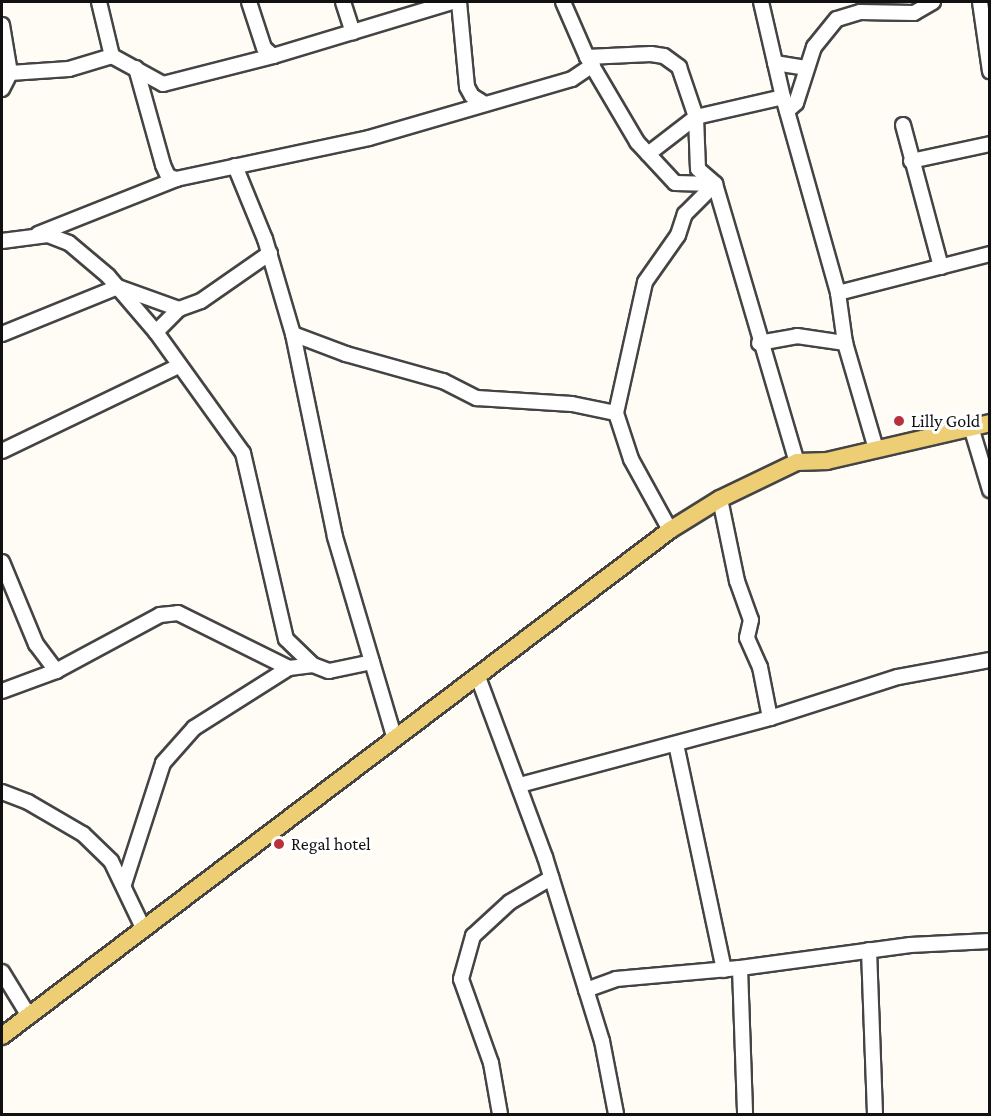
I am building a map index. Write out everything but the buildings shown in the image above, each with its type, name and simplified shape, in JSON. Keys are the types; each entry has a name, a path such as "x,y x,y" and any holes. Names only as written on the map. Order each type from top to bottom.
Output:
{"main road":[{"path":"2,1036 670,530 720,499 797,462 827,460 990,423"}],"street":[{"path":"99,2 112,56"},
{"path":"249,2 264,48 273,56"},
{"path":"342,2 353,32"},
{"path":"147,102 163,84 273,56 452,2"},
{"path":"459,2 467,87 472,96 485,104"},
{"path":"563,2 590,61 637,142 675,183 715,184"},
{"path":"761,2 783,97 838,293 845,343 876,449"},
{"path":"787,111 796,103 814,47 837,19 880,7 914,13 933,2"},
{"path":"980,2 990,71"},
{"path":"2,25 10,73 2,89"},
{"path":"10,73 69,69 112,56 163,84"},
{"path":"2,241 36,235 176,178 369,138 572,79 590,61 664,56 679,67 696,117 698,169 715,184 759,343 797,462"},
{"path":"775,63 806,68"},
{"path":"136,68 163,165 168,176 176,178"},
{"path":"648,154 696,117 783,97"},
{"path":"903,125 941,267"},
{"path":"911,160 990,144"},
{"path":"235,166 270,253 293,334 335,537 395,739"},
{"path":"670,530 632,459 616,413 645,282 678,235 685,214 715,184"},
{"path":"36,235 69,243 118,287 156,332 178,366 243,453 286,639 313,665 329,671 372,662"},
{"path":"156,332 179,309 201,301 270,253"},
{"path":"838,293 990,254"},
{"path":"2,334 118,287 179,309"},
{"path":"293,334 443,381 487,401 572,404 616,413"},
{"path":"759,343 796,336 845,343"},
{"path":"2,451 178,366"},
{"path":"971,427 990,490"},
{"path":"720,499 737,581 751,620 747,638 760,667 770,718"},
{"path":"2,562 36,644 56,672"},
{"path":"2,691 56,672 160,615 178,613 289,668"},
{"path":"520,785 770,718 898,677 990,660"},
{"path":"124,884 163,763 194,728 289,668 313,665"},
{"path":"478,677 499,742 520,785 551,878 602,1041 616,1114"},
{"path":"676,744 724,970"},
{"path":"2,792 28,802 83,834 111,861 124,884 144,930"},
{"path":"500,1114 491,1064 461,980 473,936 510,902 551,878"},
{"path":"586,990 616,979 724,970 869,950 990,941"},
{"path":"869,950 875,1114"},
{"path":"740,968 745,1114"},
{"path":"2,972 29,1016"}],"place":[{"name":"Lilly Gold","path":"899,421"},
{"name":"Regal hotel","path":"279,844"}]}
